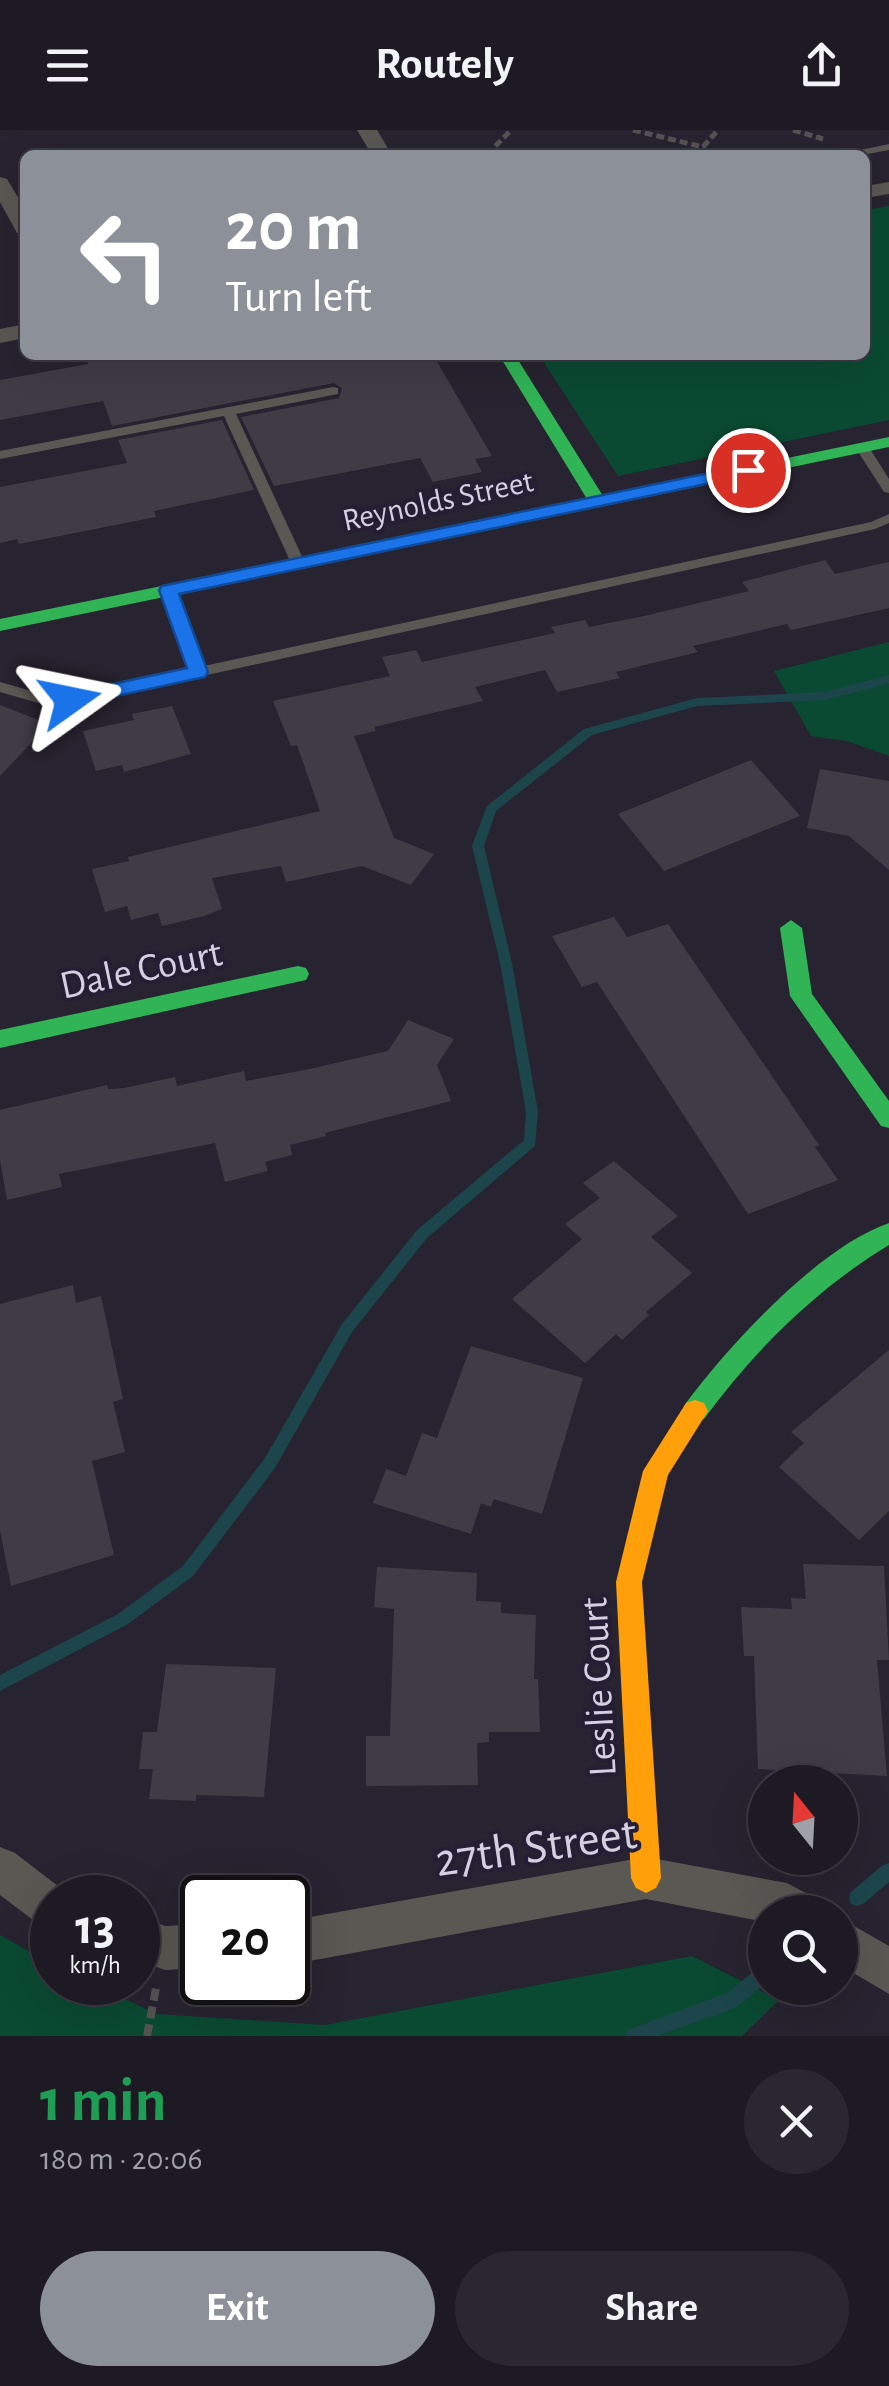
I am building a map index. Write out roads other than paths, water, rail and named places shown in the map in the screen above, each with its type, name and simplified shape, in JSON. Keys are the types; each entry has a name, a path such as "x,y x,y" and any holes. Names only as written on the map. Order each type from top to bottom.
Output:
{"street":[{"path":"0,183 20,219"},
{"path":"510,360 598,502"},
{"name":"Reynolds Street","path":"0,625 889,442"},
{"path":"791,928 800,996 889,1119"},
{"name":"Dale Court","path":"0,1039 298,974"},
{"name":"Leslie Court","path":"646,1878 629,1582 656,1470 724,1373 787,1311 866,1246 889,1233"},
{"path":"0,1868 30,1891"},
{"name":"27th Street","path":"310,1939 646,1878 748,1898"},
{"path":"858,1952 889,1972"}],"lane":[{"path":"0,455 332,391"},
{"path":"228,411 298,563"},
{"path":"862,447 889,488"},
{"path":"0,687 42,699 70,700 875,525 889,518"},
{"path":"168,590 198,672"}],"waterway":[{"path":"0,1683 123,1619 188,1571 270,1463 347,1328 422,1234 530,1142 532,1112 506,963 478,846 491,809 588,732 697,702 826,696 889,679"},
{"path":"858,1897 889,1871"},
{"path":"634,2036 732,2000 748,1987"}]}
